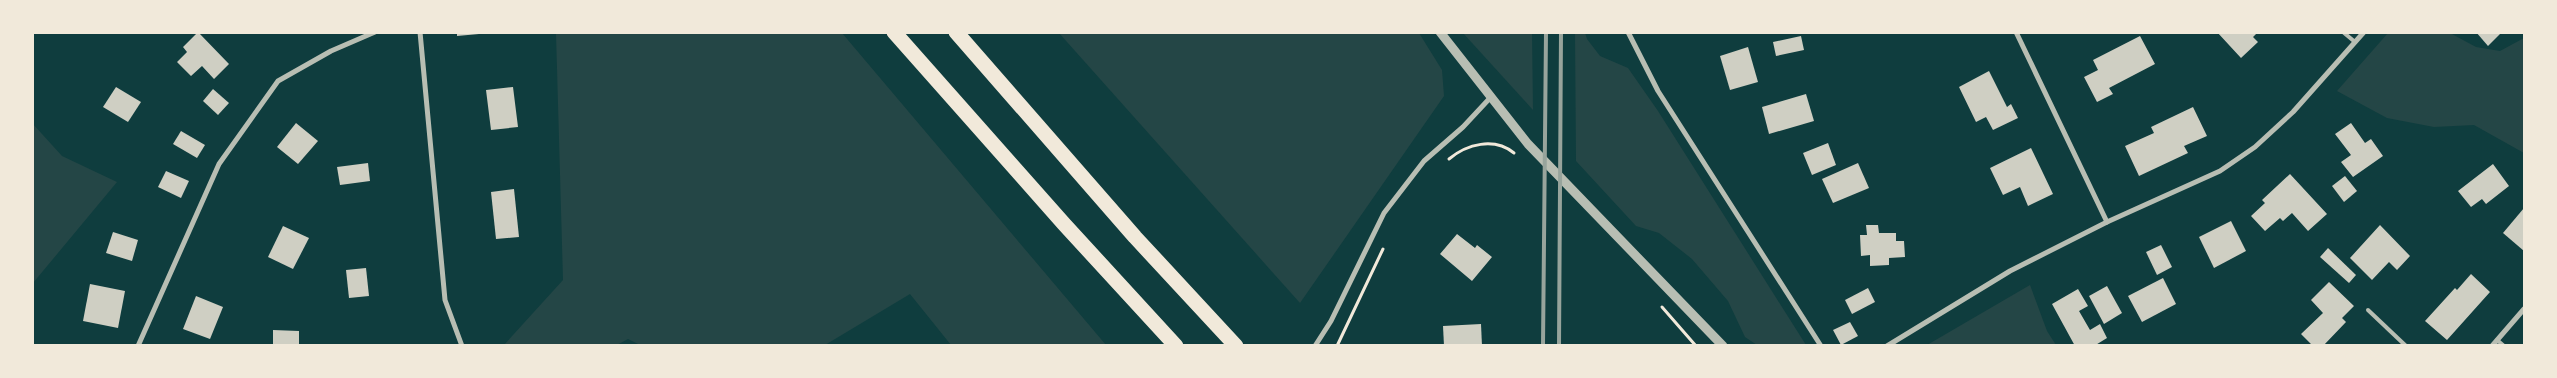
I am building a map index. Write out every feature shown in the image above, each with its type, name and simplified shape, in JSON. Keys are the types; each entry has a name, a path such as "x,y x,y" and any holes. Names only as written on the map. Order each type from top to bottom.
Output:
{"highway":[{"path":"894,32 1064,224 1176,346"},
{"path":"956,32 1135,237 1236,346"}],"street":[{"path":"138,346 220,164 278,81 332,51 375,32"},
{"path":"420,32 445,300 462,346"},
{"path":"1440,32 1528,144 1723,346"},
{"path":"1628,32 1658,91 1821,346"},
{"path":"2016,32 2107,222"},
{"path":"1887,346 2010,271 2107,222 2220,171 2255,147 2293,112 2364,32"},
{"path":"1316,346 1331,321 1384,213 1424,161 1463,127 1490,98"},
{"path":"2492,346 2524,308"}],"lane":[{"path":"2343,32 2356,42"},
{"path":"2368,310 2406,346"},
{"path":"2497,340 2504,346"}],"path":[{"path":"1447,160 1462,148 1483,143 1509,149 1521,158"},
{"path":"1337,346 1385,244"}],"shaded area":[{"path":"556,33 842,33 1106,345 951,345 910,294 825,345 642,346 628,339 615,346 504,345 563,280"},
{"path":"1059,33 1419,33 1442,70 1444,96 1300,303"},
{"path":"1463,33 1532,33 1533,110"},
{"path":"1575,33 1585,33 1587,39 1600,56 1628,68 1658,111 1806,345 1757,345 1745,337 1728,301 1692,259 1659,233 1636,226 1576,161"},
{"path":"2388,33 2450,33 2476,47 2500,51 2524,38 2524,153 2474,125 2434,127 2387,118 2337,91"},
{"path":"32,123 62,156 117,182 33,283"},
{"path":"2030,285 2047,331 2056,345 1927,345"}],"building":[{"path":"198,32 229,64 214,79 202,66 191,76 177,62 187,52 183,47"},
{"path":"457,32 479,32 479,34 457,36"},
{"path":"2217,32 2258,32 2253,37 2258,42 2241,58"},
{"path":"2476,32 2502,32 2488,46"},
{"path":"1801,36 1804,50 1776,56 1773,42"},
{"path":"2140,36 2155,64 2109,88 2113,94 2097,102 2084,77 2098,70 2093,60"},
{"path":"1748,47 1758,82 1730,90 1720,56"},
{"path":"1989,71 2007,107 2011,104 2018,118 1993,130 1986,117 1976,122 1959,87"},
{"path":"116,87 141,102 128,122 103,107"},
{"path":"513,87 518,127 491,130 486,90"},
{"path":"213,89 229,103 218,115 203,101"},
{"path":"1806,94 1814,121 1769,134 1762,107"},
{"path":"2193,107 2207,136 2184,146 2188,153 2139,176 2125,146 2154,133 2151,127"},
{"path":"296,123 318,141 298,164 277,147"},
{"path":"2351,123 2365,143 2371,139 2383,156 2353,177 2341,162 2351,155 2335,134"},
{"path":"181,131 205,145 197,158 173,144"},
{"path":"1828,143 1836,165 1812,175 1803,153"},
{"path":"2031,148 2053,194 2028,206 2020,187 2003,195 1990,168"},
{"path":"368,163 370,181 340,185 337,167"},
{"path":"1858,163 1869,188 1833,203 1822,179"},
{"path":"2493,164 2509,186 2486,204 2482,199 2471,207 2458,191"},
{"path":"166,171 189,181 181,198 158,187"},
{"path":"2290,174 2327,214 2308,231 2292,213 2283,221 2280,218 2265,231 2251,216 2265,203 2262,200"},
{"path":"2345,176 2357,191 2344,202 2332,186"},
{"path":"514,189 519,237 496,239 491,192"},
{"path":"2524,208 2524,251 2503,233"},
{"path":"2231,221 2246,251 2214,268 2199,237"},
{"path":"1866,225 1878,225 1879,233 1896,233 1896,241 1904,241 1905,257 1889,258 1889,265 1870,266 1870,255 1861,256 1860,235 1867,235"},
{"path":"2380,225 2410,256 2397,270 2389,262 2372,280 2350,258"},
{"path":"283,226 309,238 293,269 268,257"},
{"path":"113,232 138,240 132,261 106,253"},
{"path":"1457,234 1475,248 1477,245 1492,257 1472,281 1440,254"},
{"path":"2161,245 2172,267 2157,275 2146,252"},
{"path":"2328,248 2356,275 2349,283 2320,257"},
{"path":"366,268 369,296 349,298 346,270"},
{"path":"2471,274 2490,292 2447,340 2425,321 2455,288 2457,290"},
{"path":"2163,278 2176,304 2142,322 2128,296"},
{"path":"2329,282 2354,306 2342,318 2346,322 2323,346 2313,346 2301,334 2323,313 2311,300"},
{"path":"90,284 125,291 118,328 83,321"},
{"path":"2107,286 2122,313 2104,324 2089,296"},
{"path":"1868,288 1875,302 1852,314 1845,300"},
{"path":"2078,289 2088,306 2079,311 2090,330 2100,324 2107,338 2094,346 2075,346 2052,304"},
{"path":"196,296 223,307 210,339 183,329"},
{"path":"1850,322 1858,336 1841,345 1833,330"},
{"path":"1481,324 1482,346 1444,346 1443,326"},
{"path":"273,330 299,331 299,346 273,346"}],"railway":[{"path":"1543,346 1546,32"},
{"path":"1559,346 1561,32"}]}
